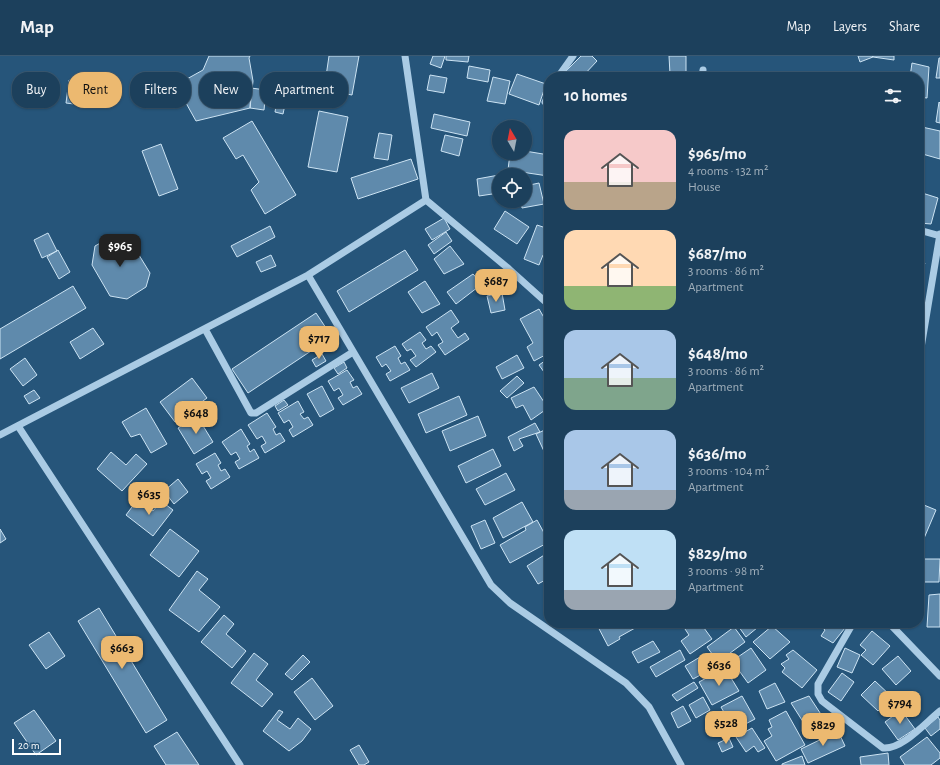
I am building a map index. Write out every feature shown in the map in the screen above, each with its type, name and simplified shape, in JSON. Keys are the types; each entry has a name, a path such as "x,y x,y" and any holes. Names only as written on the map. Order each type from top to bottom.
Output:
{"street":[{"path":"405,56 426,200 544,300"},
{"path":"562,72 573,56"},
{"path":"0,435 308,275 426,200"},
{"path":"924,231 940,235 924,330"},
{"path":"308,275 491,585 510,603 544,626"},
{"path":"205,329 251,413 256,413 353,352"},
{"path":"18,426 240,765"},
{"path":"546,628 626,683 639,695 649,707 680,765"},
{"path":"850,628 818,684 818,694 822,701 883,748 890,748 899,745 940,711"},
{"path":"894,628 940,676"}],"building":[{"path":"209,56 250,56 251,72 199,72 203,70"},
{"path":"329,56 359,56 352,95 348,94 348,72 327,72"},
{"path":"433,56 445,56 441,68 430,64"},
{"path":"446,56 469,56 468,62 446,60"},
{"path":"581,56 592,56 597,61 587,72 566,71"},
{"path":"669,56 686,56 686,72 670,72"},
{"path":"858,56 872,56 873,57 860,62"},
{"path":"894,56 894,60 873,57"},
{"path":"939,58 940,78 936,78"},
{"path":"912,63 929,67 927,98 924,98 924,72 911,72"},
{"path":"469,66 490,70 488,82 467,78"},
{"path":"199,72 199,108 250,108 196,121 189,108 191,108 191,77"},
{"path":"517,74 544,83 544,90 539,105 509,94"},
{"path":"430,75 447,78 444,93 427,90"},
{"path":"493,77 510,81 505,104 487,101"},
{"path":"68,88 68,103 66,103"},
{"path":"252,88 260,89 260,108 264,108 264,110 250,108 252,108"},
{"path":"939,102 940,103 940,123 936,122"},
{"path":"276,108 284,108 283,114 275,112"},
{"path":"319,111 348,117 337,172 308,167"},
{"path":"434,114 470,122 467,136 431,128"},
{"path":"252,121 296,195 265,214 251,190 259,182 243,155 236,159 223,138"},
{"path":"924,127 940,131 940,159 924,154"},
{"path":"379,133 392,135 388,160 374,158"},
{"path":"445,135 463,139 459,156 441,151"},
{"path":"161,144 178,189 159,196 142,151"},
{"path":"532,152 544,154 544,175 532,174 532,168 508,168 509,160 532,160"},
{"path":"411,159 418,179 358,199 351,178"},
{"path":"492,176 492,194 479,196 477,179"},
{"path":"539,183 544,204 532,206 532,184"},
{"path":"924,194 938,198 931,224 924,223"},
{"path":"505,211 529,227 517,244 494,229"},
{"path":"444,218 450,229 432,240 425,229"},
{"path":"537,225 544,227 544,255 539,265 524,259"},
{"path":"270,226 275,237 237,257 231,246"},
{"path":"446,232 452,241 434,254 428,245"},
{"path":"48,233 57,251 42,258 34,240"},
{"path":"111,237 131,242 150,273 146,287 127,299 110,296 92,265 95,246"},
{"path":"450,246 464,264 444,274 434,259"},
{"path":"58,250 70,272 59,279 47,257"},
{"path":"405,250 418,270 349,312 337,291"},
{"path":"271,255 276,266 261,272 256,262"},
{"path":"473,274 482,284 456,304 447,292"},
{"path":"490,279 497,283 488,293 483,287"},
{"path":"425,281 440,304 422,313 408,292"},
{"path":"73,286 86,308 0,359 0,329"},
{"path":"502,293 505,310 491,313 487,296"},
{"path":"539,309 544,318 544,356 534,361 527,347 533,343 520,319"},
{"path":"451,310 459,322 451,328 458,338 465,333 469,339 445,355 438,345 443,342 437,332 432,336 426,327"},
{"path":"316,313 332,337 248,393 232,369"},
{"path":"93,328 104,344 80,359 70,342"},
{"path":"420,332 426,340 422,343 426,349 431,346 436,352 416,367 410,360 416,356 411,349 407,351 402,344"},
{"path":"395,346 401,356 398,358 401,364 405,362 410,370 390,381 386,374 391,371 386,364 382,367 376,357"},
{"path":"322,354 326,361 316,367 312,360"},
{"path":"517,355 524,368 502,379 496,367"},
{"path":"25,358 37,375 23,386 10,369"},
{"path":"344,362 347,368 338,374 334,368"},
{"path":"544,362 544,372 539,365"},
{"path":"347,370 354,380 350,382 353,388 357,386 362,394 343,405 338,398 343,395 339,388 334,391 328,381"},
{"path":"432,373 439,388 409,403 401,388"},
{"path":"517,376 524,383 507,398 500,391"},
{"path":"192,378 207,398 175,422 160,402"},
{"path":"322,386 334,409 320,417 307,394"},
{"path":"534,387 544,402 544,411 531,420 523,405 516,408 511,398"},
{"path":"34,390 40,398 29,404 24,396"},
{"path":"459,396 467,415 426,433 418,414"},
{"path":"284,400 288,405 278,411 275,406"},
{"path":"298,401 304,412 300,414 304,419 308,417 313,425 293,437 289,430 293,427 289,420 284,423 278,413"},
{"path":"146,408 167,444 151,453 140,434 131,437 122,422"},
{"path":"267,413 276,427 273,429 276,435 280,433 285,441 265,453 261,446 266,443 262,436 257,439 248,425"},
{"path":"197,416 213,442 194,454 178,428"},
{"path":"478,416 486,436 450,451 442,431"},
{"path":"535,423 540,432 519,439 523,446 514,451 508,437"},
{"path":"241,429 250,444 247,446 250,452 254,449 259,458 239,469 235,462 240,459 236,452 231,455 222,442"},
{"path":"544,430 544,451 536,434"},
{"path":"493,449 501,466 466,483 458,466"},
{"path":"111,452 126,465 136,454 147,464 122,491 97,469"},
{"path":"215,453 221,463 218,465 221,471 225,469 230,477 211,489 206,481 211,478 207,471 202,474 196,464"},
{"path":"506,473 515,490 485,505 476,489"},
{"path":"178,479 188,492 174,504 164,491"},
{"path":"138,499 153,511 161,501 173,510 153,536 126,515"},
{"path":"522,502 533,522 503,538 493,518"},
{"path":"924,505 936,510 924,538"},
{"path":"485,520 495,543 481,549 471,526"},
{"path":"537,520 544,533 544,545 510,563 500,545 526,530 525,527"},
{"path":"0,529 6,539 0,543"},
{"path":"170,529 199,551 179,577 150,555"},
{"path":"544,555 544,581 538,584 527,566"},
{"path":"924,559 940,559 939,582 924,582"},
{"path":"197,571 208,579 199,590 220,607 199,632 169,610"},
{"path":"940,594 940,627 927,627 929,595"},
{"path":"99,608 167,720 146,733 78,621"},
{"path":"224,615 234,624 226,634 246,651 232,668 201,642"},
{"path":"599,628 635,628 619,637 620,639 608,646"},
{"path":"684,628 704,628 712,639 690,654 681,641 689,635"},
{"path":"733,628 735,628 745,642 718,662 707,647"},
{"path":"740,628 757,628 746,637"},
{"path":"770,628 774,628 790,642 770,659 753,642"},
{"path":"823,628 845,628 833,643 821,636 825,630"},
{"path":"872,631 890,646 873,665 861,655 866,650 860,645"},
{"path":"49,632 65,656 46,669 29,645"},
{"path":"653,641 660,652 638,663 632,652"},
{"path":"751,648 766,670 748,683 732,661"},
{"path":"845,648 860,655 852,673 837,667"},
{"path":"680,650 685,660 656,677 650,667"},
{"path":"793,650 817,670 802,688 782,672 785,668 781,664 789,659 786,655"},
{"path":"254,653 268,664 256,680 273,694 262,707 231,683"},
{"path":"303,655 310,662 292,680 285,674"},
{"path":"898,656 911,671 896,685 882,669"},
{"path":"700,657 708,671 693,679 685,666"},
{"path":"725,668 739,691 712,705 699,682"},
{"path":"842,673 854,682 841,701 828,692"},
{"path":"312,678 333,706 315,720 294,692"},
{"path":"875,681 892,697 878,711 861,695"},
{"path":"694,682 698,688 677,701 672,695"},
{"path":"775,683 785,702 767,709 759,691"},
{"path":"742,696 755,719 734,730 721,707"},
{"path":"809,696 826,722 807,728 791,703"},
{"path":"703,697 710,710 696,718 689,705"},
{"path":"683,706 691,721 678,728 671,713"},
{"path":"34,710 56,741 36,755 14,723"},
{"path":"279,710 283,712 277,720 290,729 298,718 311,729 302,741 289,751 263,731"},
{"path":"901,710 915,729 898,740 885,722"},
{"path":"786,711 805,745 776,761 764,741 772,736 768,729 772,727 769,720"},
{"path":"938,717 940,720 940,729 931,736 925,728"},
{"path":"752,728 765,748 758,752 754,746 746,752 736,737"},
{"path":"838,731 845,746 808,763 801,749"},
{"path":"177,732 199,765 166,765 154,746"},
{"path":"927,737 940,753 940,758 931,765 905,765 900,757"},
{"path":"729,738 733,747 722,752 718,743"},
{"path":"359,745 369,762 364,765 359,765 350,750"},
{"path":"888,753 889,765 861,765 860,757"},
{"path":"802,756 805,765 782,765 782,764"}]}
